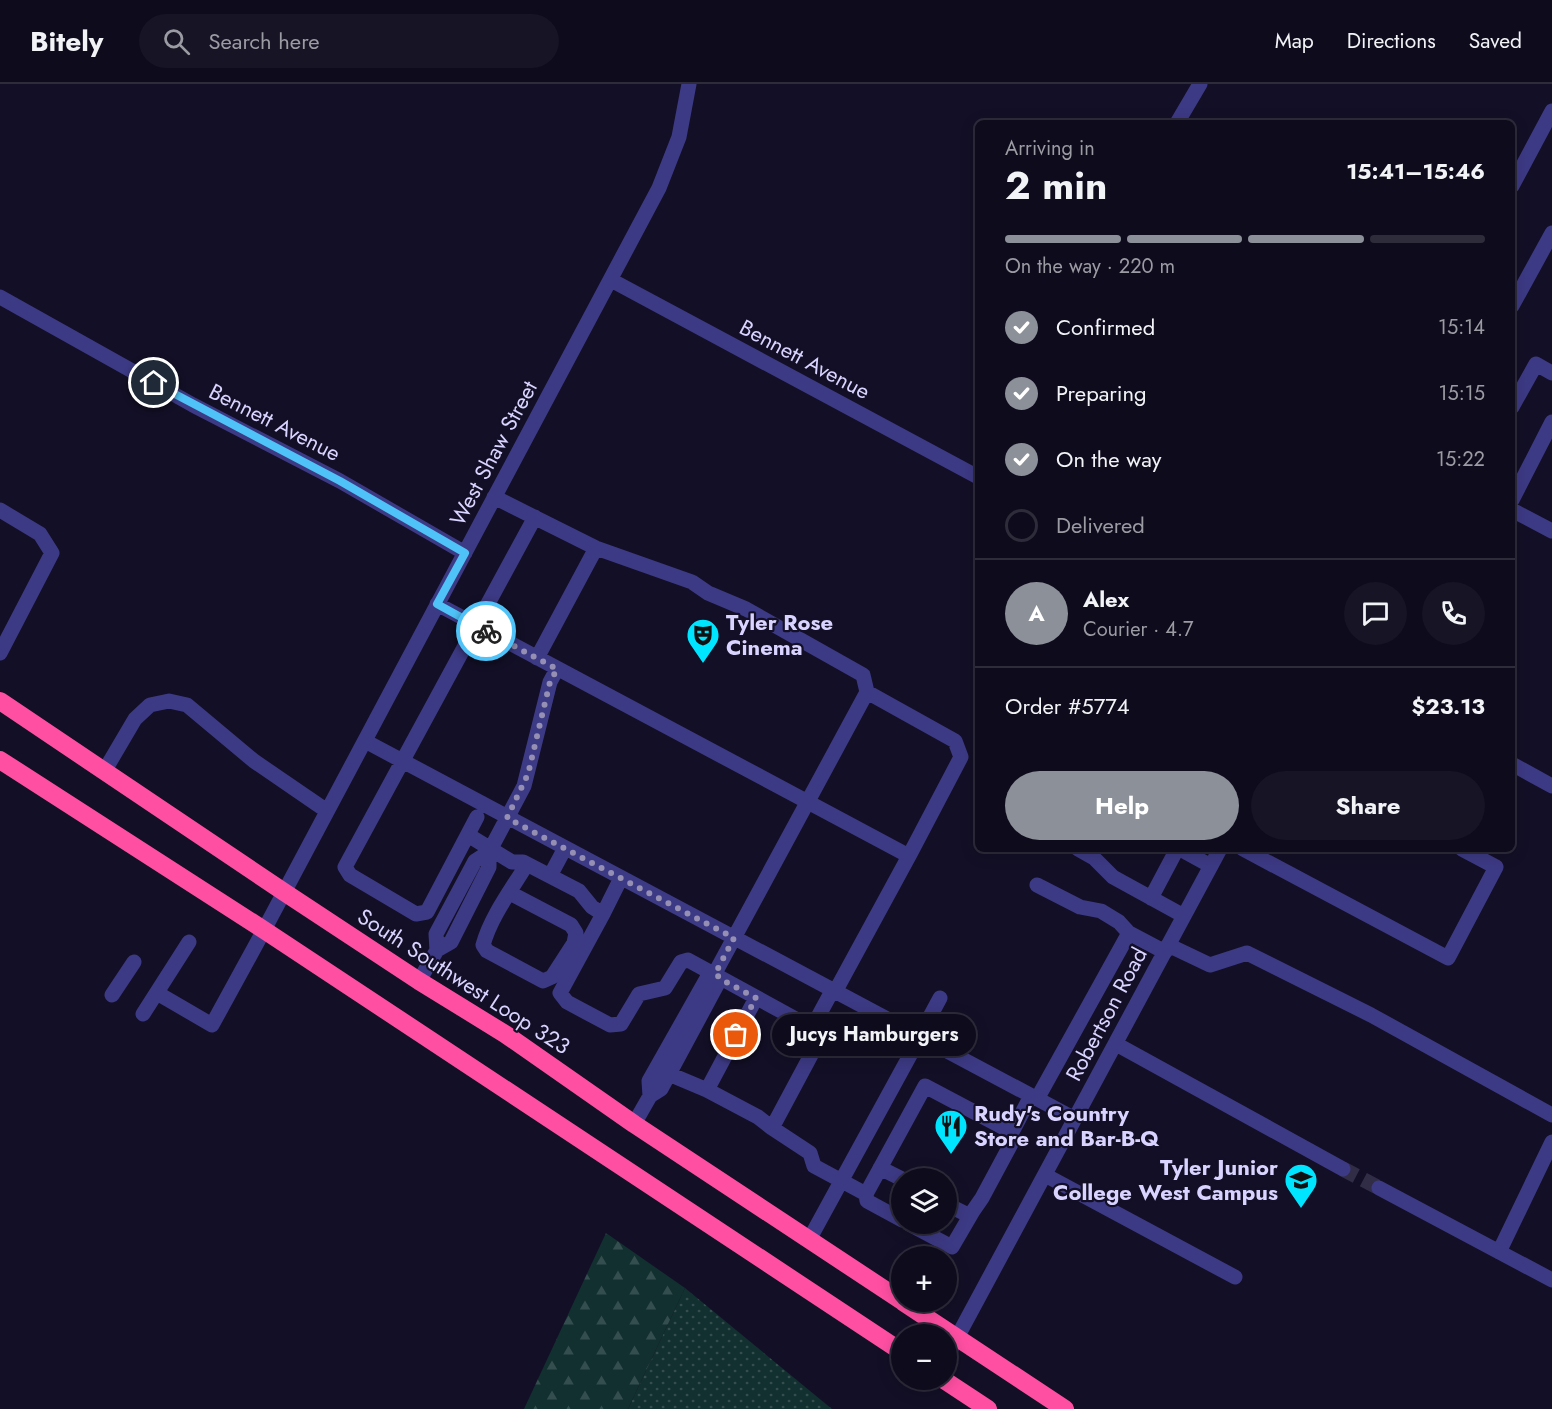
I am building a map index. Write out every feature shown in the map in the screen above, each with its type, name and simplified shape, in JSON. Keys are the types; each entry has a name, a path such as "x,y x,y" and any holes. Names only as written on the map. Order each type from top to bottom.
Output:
{"highway":[{"name":"South Southwest Loop 323","path":"0,701 284,892 419,981 505,1034 634,1124 891,1295"},
{"path":"0,760 264,930 891,1345"},
{"name":"South Southwest Loop 323","path":"918,1312 1065,1409"},
{"path":"957,1389 987,1409"}],"street":[{"name":"West Shaw Street","path":"157,993 212,1025 659,188 673,154 683,120 689,84"},
{"path":"1179,120 1200,84"},
{"path":"1515,180 1552,111"},
{"path":"1515,301 1552,235"},
{"name":"Bennett Avenue","path":"611,280 975,475"},
{"name":"Bennett Avenue","path":"0,297 193,405 340,481 465,553"},
{"path":"1516,389 1536,364 1552,373"},
{"path":"1515,494 1552,422"},
{"path":"494,497 597,548 692,582 708,593 746,609 862,675 867,692 955,741 961,757 909,856 812,1028"},
{"path":"0,510 40,534 52,553 0,653"},
{"path":"1515,512 1552,531"},
{"path":"477,817 427,912 416,914 350,875 345,867 535,518"},
{"path":"537,658 597,548"},
{"path":"437,604 909,856"},
{"path":"419,981 437,950 451,942 489,867 490,850 528,774 550,682 557,669"},
{"path":"650,1096 649,1081 705,980 715,974 867,692"},
{"path":"105,770 135,719 150,705 169,701 187,705 254,761 327,811"},
{"path":"364,741 1075,1119"},
{"path":"1515,766 1552,786"},
{"path":"468,835 512,862 523,862 579,891 592,907 603,914"},
{"path":"550,876 565,848"},
{"path":"1083,852 1094,858 1113,877 1184,916"},
{"path":"1151,898 1176,852"},
{"path":"1184,852 1211,866"},
{"name":"Robertson Road","path":"958,1338 1218,852"},
{"path":"1255,852 1272,856 1448,958 1496,867 1468,852"},
{"path":"510,893 572,925 576,933 574,943 552,977 543,981 487,951 483,945 486,935 510,893 527,864"},
{"path":"621,878 560,993 567,1002 610,1025 621,1024 639,994 665,988 681,962 688,960 812,1028 818,1042 772,1128"},
{"path":"1036,885 1080,907 1101,911 1119,922 1129,933 1210,964 1247,953 1371,1016 1552,1115"},
{"path":"928,1234 952,1247 982,1198 1034,1097 1129,933"},
{"path":"143,1014 189,942"},
{"path":"112,995 134,962"},
{"path":"634,1124 650,1096 661,1089 718,983 715,974"},
{"path":"707,1090 756,998"},
{"path":"809,1240 940,998"},
{"path":"1116,1044 1343,1169"},
{"path":"901,1073 1011,1138"},
{"path":"669,1074 707,1090 758,1117 810,1153 814,1166 866,1194"},
{"path":"891,1214 867,1201 866,1194 925,1086"},
{"path":"1499,1252 1552,1142"},
{"path":"880,1168 891,1174"},
{"path":"1045,1175 1235,1277"},
{"path":"1378,1188 1552,1280"},
{"path":"957,1208 971,1213"}],"green space":[{"path":"606,1233 685,1288 628,1409 524,1409"},
{"path":"685,1288 832,1409 628,1409"}],"tunnel":[{"path":"1343,1169 1379,1188"}],"way so far":[{"path":"486,631 557,669 550,682 524,786 507,818 734,938 715,974 756,998 736,1035"}],"place":[{"name":"Tyler Rose Cinema","path":"703,664"},
{"name":"Jucys Hamburgers","path":"736,1035"},
{"name":"Rudy's Country Store and Bar-B-Q","path":"951,1155"},
{"name":"Tyler Junior College West Campus","path":"1301,1209"}],"route":[{"path":"154,383 340,481 465,553 437,604 486,631"}]}
